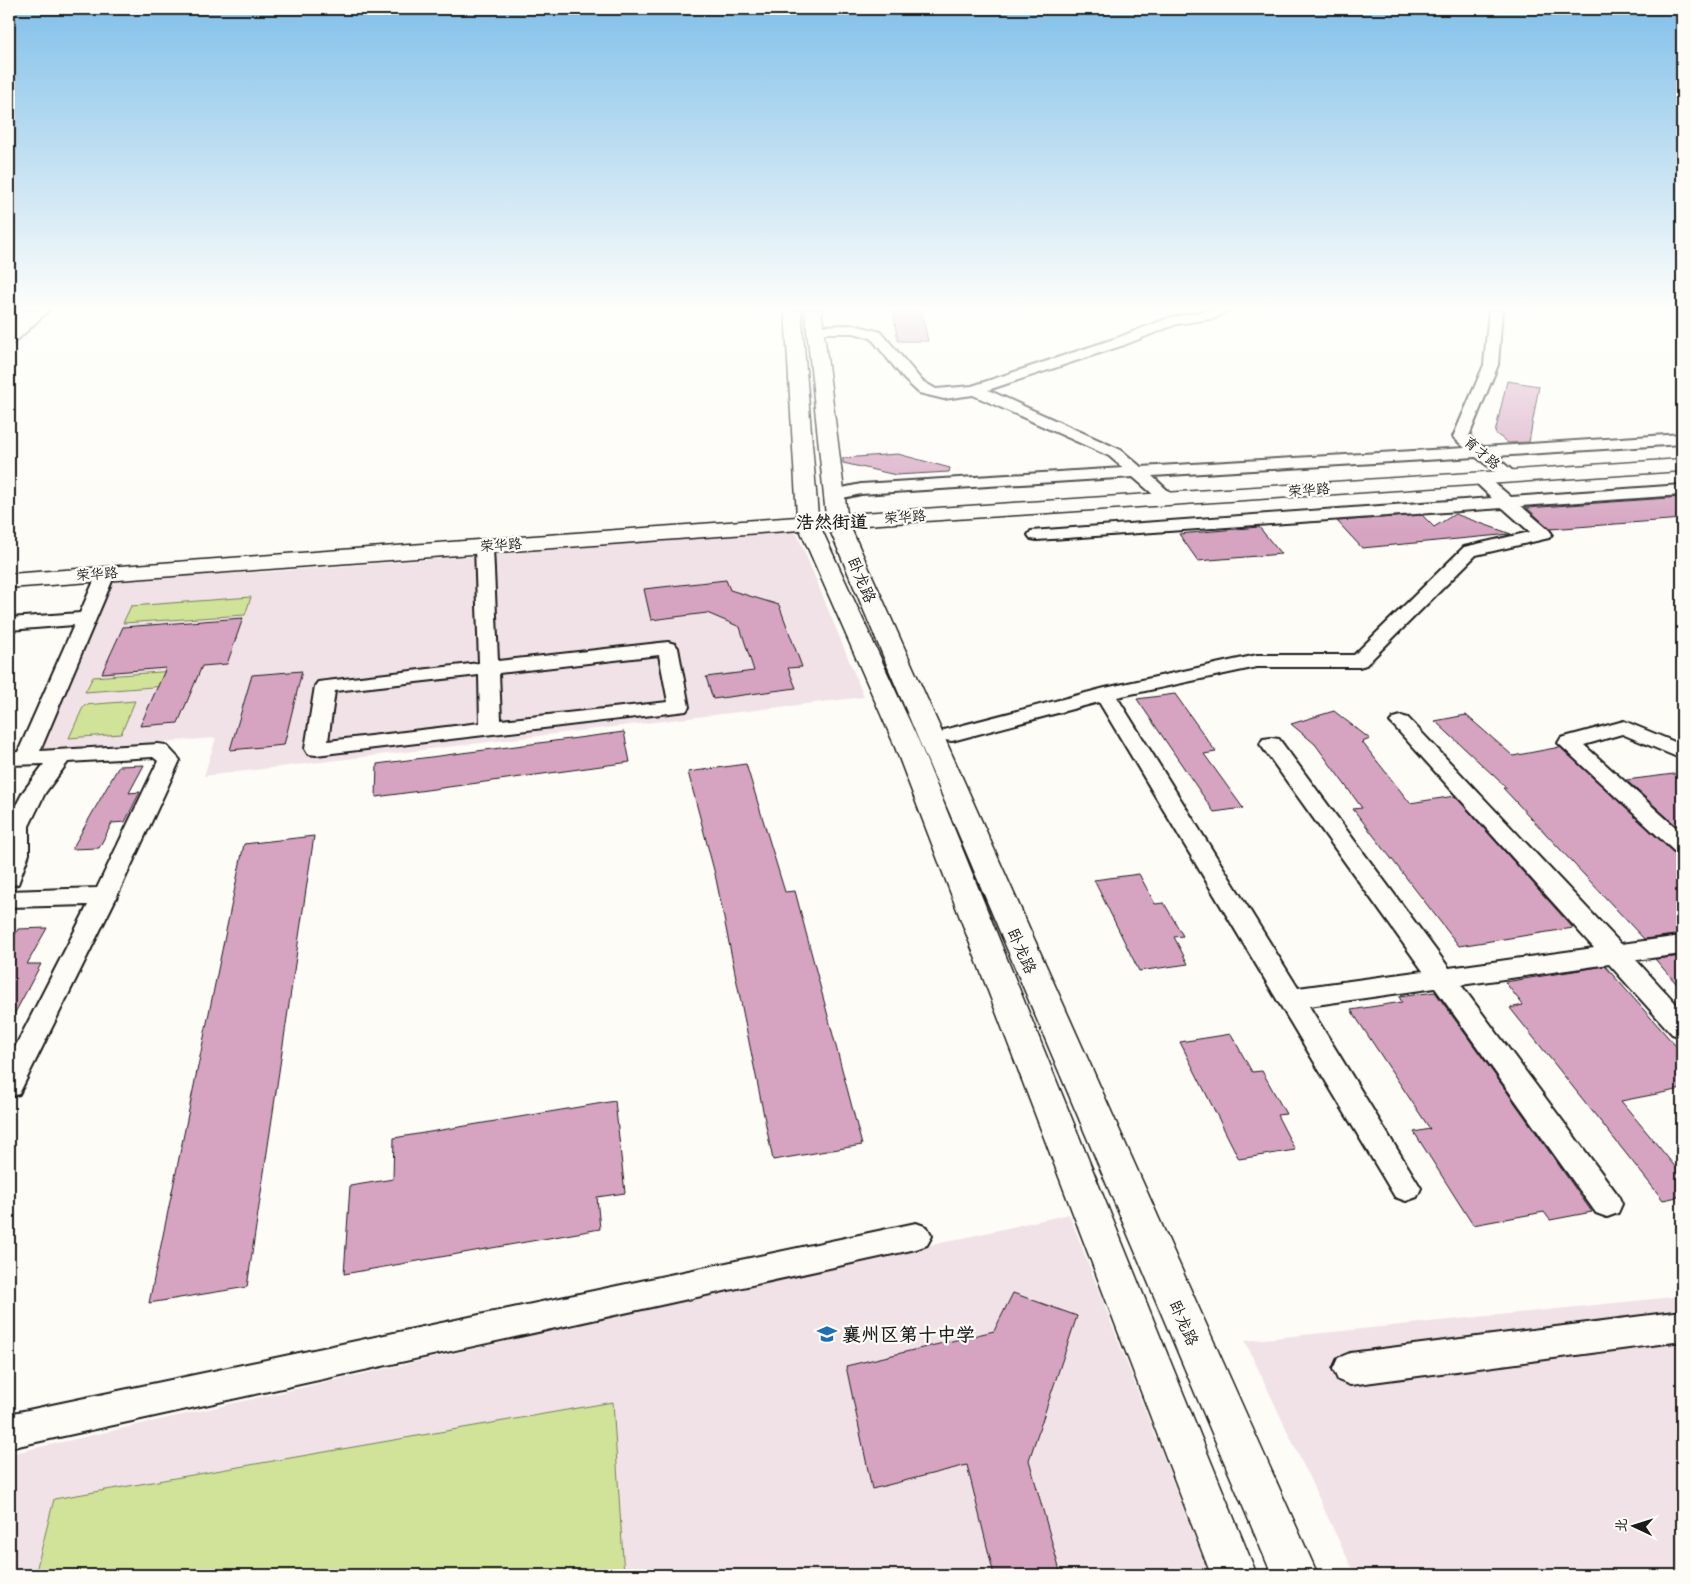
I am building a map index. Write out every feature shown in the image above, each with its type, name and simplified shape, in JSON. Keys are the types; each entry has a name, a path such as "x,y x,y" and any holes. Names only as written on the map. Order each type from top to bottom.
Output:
{"main road":[{"name":"卧龙路","path":"813,384 826,513 910,752 1234,1575"},
{"name":"荣华路","path":"9,581 484,547 826,513 1169,499 1682,465"},
{"name":"卧龙路","path":"826,513 949,784 1295,1575"}],"street":[{"path":"916,384 929,393 951,395 993,384"},
{"name":"育才路","path":"1483,384 1461,437 1512,477"},
{"path":"975,390 1115,453 1169,499"},
{"path":"826,513 862,489 1682,439"},
{"path":"952,735 1105,694 1257,662 1359,661 1470,551 1543,534 1480,479"},
{"path":"1037,535 1508,504 1682,490"},
{"path":"484,547 490,728"},
{"path":"17,759 87,618 106,574"},
{"path":"9,624 87,618"},
{"path":"668,648 679,707 490,728 316,748 325,686 668,648"},
{"path":"1105,694 1406,1188"},
{"path":"1401,722 1682,1027"},
{"path":"1682,753 1624,727 1569,743 1682,846"},
{"path":"1271,744 1607,1204"},
{"path":"9,1086 105,896 169,760 158,750 17,759"},
{"path":"9,878 17,854 16,826 34,792 61,756"},
{"path":"9,899 105,896"},
{"path":"1291,999 1682,945"},
{"path":"9,1431 916,1236"},
{"path":"1350,1369 1682,1326"}],"shaded area":[{"path":"796,531 864,697 204,776 216,738 40,750 114,579 267,572"},
{"name":"襄州区第十中学","path":"1069,1214 1209,1575 9,1575 9,1454"},
{"path":"1682,1296 1682,1575 1355,1575 1245,1341"}],"green space":[{"path":"251,597 245,615 123,623 131,606"},
{"path":"200,669 194,684 85,692 93,677"},
{"path":"135,701 121,734 69,738 84,705"},
{"path":"613,1402 624,1575 35,1575 54,1499"}],"building":[{"path":"1506,384 1539,386 1529,442 1508,443 1495,433"},
{"path":"898,454 950,468 949,472 896,475 843,463 843,458"},
{"path":"1682,497 1682,519 1550,529 1527,508"},
{"path":"1455,514 1511,534 1362,548 1337,521 1422,515 1434,527"},
{"path":"1259,527 1281,554 1198,561 1179,534"},
{"path":"726,580 730,590 779,605 802,667 788,668 796,688 713,699 706,677 754,671 740,627 707,613 651,620 644,589"},
{"path":"243,618 227,664 202,666 178,723 140,726 166,668 102,673 123,627"},
{"path":"302,671 284,745 230,750 252,675"},
{"path":"1175,694 1216,752 1204,754 1243,808 1214,812 1137,699"},
{"path":"1334,711 1370,739 1362,742 1410,803 1455,796 1573,928 1459,946 1353,809 1362,808 1315,744 1291,724"},
{"path":"1466,715 1513,756 1560,747 1673,852 1682,856 1682,934 1644,939 1503,788 1507,788 1435,721"},
{"path":"624,732 630,762 376,797 377,764"},
{"path":"746,764 785,892 795,891 862,1145 773,1160 715,874 688,772"},
{"path":"144,765 129,793 140,792 125,822 112,823 99,848 72,849 119,766"},
{"path":"1682,773 1682,831 1626,780"},
{"path":"314,836 247,1287 149,1303 244,844"},
{"path":"1139,874 1155,904 1164,903 1183,936 1174,937 1188,964 1139,971 1094,880"},
{"path":"47,928 27,964 41,964 9,1024 9,946 18,929"},
{"path":"1682,956 1682,990 1655,959"},
{"path":"1605,966 1682,1053 1682,1089 1621,1101 1682,1175 1682,1196 1663,1200 1510,1008 1523,1005 1505,982"},
{"path":"1435,992 1592,1212 1550,1220 1544,1212 1473,1225 1414,1132 1430,1129 1351,1010 1402,1002 1399,997"},
{"path":"1231,1034 1252,1072 1262,1071 1286,1114 1277,1115 1295,1150 1239,1159 1180,1042"},
{"path":"615,1101 625,1193 597,1197 600,1229 344,1274 350,1186 393,1179 394,1138"},
{"path":"1013,1293 1077,1316 1029,1460 1061,1575 994,1575 967,1465 872,1489 846,1366 994,1331"}],"place":[{"name":"襄州区第十中学","path":"827,1334"}],"district":[{"name":"浩然街道","path":"832,522"}]}
